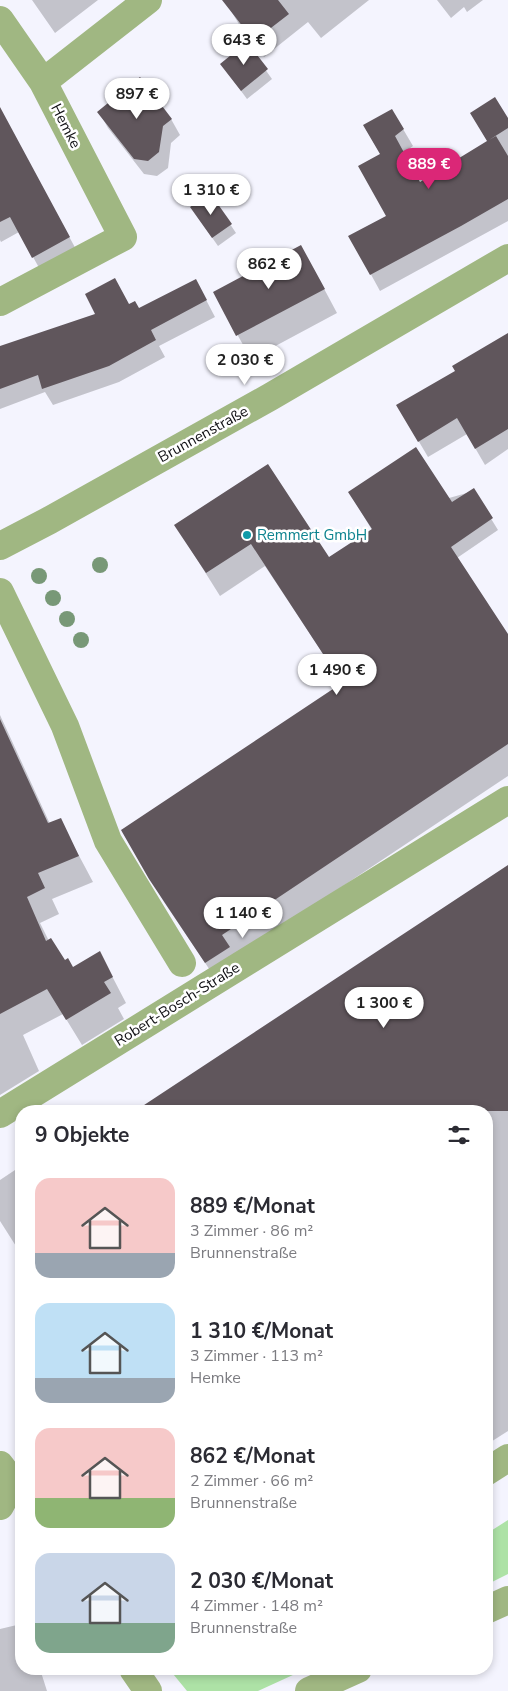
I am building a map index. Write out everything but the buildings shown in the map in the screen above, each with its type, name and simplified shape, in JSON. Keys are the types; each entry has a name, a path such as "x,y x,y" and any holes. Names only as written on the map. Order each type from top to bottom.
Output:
{"street":[{"path":"43,82 148,0"},
{"name":"Hemke","path":"0,20 43,82 123,237 0,302"},
{"name":"Brunnenstraße","path":"0,546 270,397 508,258"},
{"path":"0,592 65,726 108,840 182,963"},
{"name":"Robert-Bosch-Straße","path":"0,1114 508,800"},
{"path":"493,1468 508,1458"},
{"path":"0,1506 14,1481"},
{"path":"493,1607 508,1600"},
{"path":"138,1675 148,1691"},
{"path":"309,1691 345,1675"}],"green space":[{"path":"508,1520 508,1574 493,1582 493,1530"},
{"path":"174,1675 293,1675 258,1691 187,1691"}],"place":[{"name":"Remmert GmbH","path":"247,535"}]}
